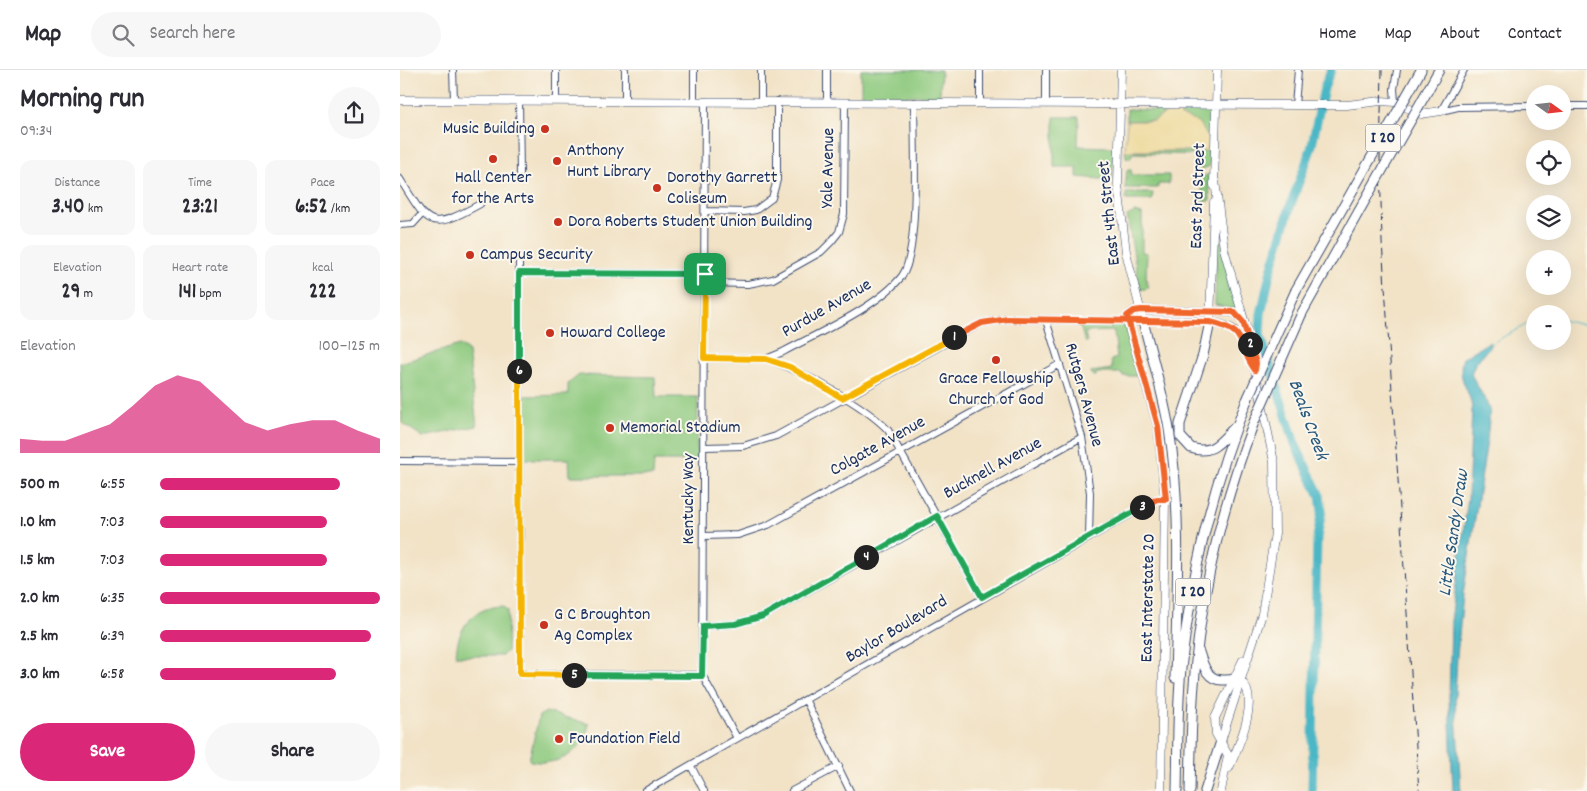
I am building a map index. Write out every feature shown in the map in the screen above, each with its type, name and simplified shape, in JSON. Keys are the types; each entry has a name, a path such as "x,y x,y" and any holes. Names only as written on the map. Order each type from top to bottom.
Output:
{"highway":[{"name":"I 20","path":"1177,791 1179,702 1186,637 1196,573 1214,496 1236,426 1296,290 1422,70"},
{"name":"I 20","path":"1190,791 1193,704 1206,592 1222,520 1254,422 1302,313 1439,70"},
{"path":"1143,321 1169,428 1174,470 1178,578 1175,685 1179,702"},
{"path":"1210,322 1203,354 1180,424 1180,436 1191,448 1206,451 1218,445 1236,426"},
{"path":"1198,648 1208,674 1220,681 1238,680"},
{"path":"1206,791 1221,741"}],"main road":[{"name":"East 4th Street","path":"1121,70 1118,185 1126,252 1143,321"},
{"name":"East 3rd Street","path":"1210,322 1217,70"},
{"path":"400,100 1046,102 1294,105 1395,102 1421,114 1441,111"},
{"path":"1215,181 1224,249 1256,363 1255,370"},
{"path":"1221,741 1238,680 1262,614 1275,533 1274,462 1255,370 1244,343 1236,332 1227,326 1210,322 1127,321 1127,316 1134,311 1141,310 1234,312 1243,322"},
{"name":"East Interstate 20","path":"1127,321 1158,426 1166,499 1161,791"},
{"path":"1222,787 1228,755 1216,734 1215,718 1238,680"},
{"path":"1222,787 1245,726 1248,708 1248,690 1238,680"}],"street":[{"path":"453,70 454,100"},
{"path":"556,70 556,100"},
{"path":"625,70 626,100"},
{"path":"694,70 694,101"},
{"path":"761,70 761,101"},
{"path":"827,70 827,101"},
{"path":"980,70 980,102"},
{"path":"1046,70 1046,102"},
{"path":"1294,105 1298,70"},
{"path":"1395,102 1394,89 1397,70"},
{"path":"1441,111 1464,70"},
{"path":"519,100 520,175"},
{"name":"Kentucky Way","path":"702,676 706,101"},
{"path":"706,211 744,212 756,210 772,198 777,180 777,101"},
{"name":"Yale Avenue","path":"704,283 748,284 773,279 821,252 832,242 839,232 844,214 845,102"},
{"name":"Purdue Avenue","path":"704,358 766,359 783,352 882,296 903,275 912,250 914,102"},
{"path":"1441,111 1458,107 1526,106"},
{"path":"1571,106 1587,106"},
{"path":"400,179 422,214 436,221 450,220 480,204"},
{"path":"400,225 413,224 422,214"},
{"path":"519,257 520,674 702,676 737,738"},
{"path":"519,273 705,274"},
{"path":"704,447 743,446 766,440 982,323 1008,319 1127,321"},
{"name":"Rutgers Avenue","path":"1046,320 1082,437 1090,493 1089,538"},
{"path":"766,359 790,367 878,420 888,430 982,597"},
{"name":"Colgate Avenue","path":"704,536 738,535 768,525 1060,364"},
{"name":"Bucknell Avenue","path":"703,626 735,624 763,616 937,516 1082,437"},
{"path":"400,461 519,462"},
{"name":"Baylor Boulevard","path":"645,791 806,701 982,597 1157,499 1166,499"},
{"path":"806,701 850,791"},
{"path":"691,766 704,791"},
{"path":"792,791 839,766"}],"green space":[{"path":"861,70 941,70 940,95 861,97"},
{"path":"1127,109 1168,111 1154,121 1127,121"},
{"path":"1181,110 1210,111 1211,139 1181,116"},
{"path":"1054,117 1079,117 1078,146 1114,147 1112,180 1077,177 1077,167 1054,167"},
{"path":"1125,151 1210,151 1210,166 1200,170 1199,155 1132,153 1131,158 1126,157"},
{"path":"1127,170 1131,170 1132,175 1169,175 1169,184 1158,184 1158,188 1125,188"},
{"path":"1209,174 1210,201 1202,201 1202,177"},
{"path":"1126,193 1153,193 1152,200 1126,200"},
{"path":"1135,212 1142,214 1142,252 1147,253 1146,278 1149,288 1140,290 1127,216"},
{"path":"1217,222 1237,310 1215,305"},
{"path":"1083,323 1125,324 1140,376 1123,376 1122,373 1096,373 1096,376 1093,376 1091,372 1112,369 1111,360 1117,358 1114,331 1085,332 1087,342 1085,342 1080,326"},
{"path":"460,345 468,351 477,426 423,437 402,423 400,363"},
{"name":"Memorial Stadium","path":"579,375 655,377 656,397 698,397 697,461 654,461 653,476 570,476 569,459 522,459 524,396 568,395 568,384"},
{"path":"503,606 508,610 507,651 502,656 456,656 463,628 469,621 483,610"},
{"name":"Foundation Field","path":"546,712 589,724 586,734 576,750 561,759 551,762 531,761 529,760 539,716"}],"sand":[{"path":"1181,110 1181,116 1198,123 1208,139 1211,139 1210,151 1125,151 1127,121 1154,121 1168,111"}],"water":[{"path":"1489,342 1490,346 1475,364 1471,374 1490,409 1487,441 1463,595 1457,656 1455,698 1461,791 1453,791 1449,698 1451,621 1468,497 1472,410 1461,373 1461,366 1463,358"}],"waterway":[{"name":"Beals Creek","path":"1312,791 1317,538 1322,510 1320,496 1295,444 1260,334 1261,314 1270,274 1291,204 1311,149 1324,88 1331,70"},
{"name":"Little Sandy Draw","path":"1571,322 1587,326"},
{"name":"Little Sandy Draw","path":"1490,344 1526,325"}],"railway":[{"path":"1382,70 1380,159 1382,242 1419,791"}],"place":[{"name":"Music Building","path":"545,129"},
{"name":"Hall Center for the Arts","path":"493,159"},
{"name":"Anthony Hunt Library","path":"557,161"},
{"name":"Dorothy Garrett Coliseum","path":"657,188"},
{"name":"Dora Roberts Student Union Building","path":"558,222"},
{"name":"Campus Security","path":"470,255"},
{"name":"Howard College","path":"550,333"},
{"name":"Grace Fellowship Church of God","path":"996,360"},
{"name":"Memorial Stadium","path":"610,428"},
{"name":"G C Broughton Ag Complex","path":"544,625"},
{"name":"Foundation Field","path":"559,739"}],"route":[{"path":"705,274 519,273 520,674 702,676 703,626 735,624 763,616 937,516 982,597 1157,499 1166,499 1158,426 1127,321 1127,316 1134,311 1141,310 1234,312 1243,322 1256,363 1255,370 1244,343 1236,332 1227,326 1210,322 1127,321 1046,320 1008,319 982,323 967,330 842,398 790,367 766,359 704,358 705,274"}]}
